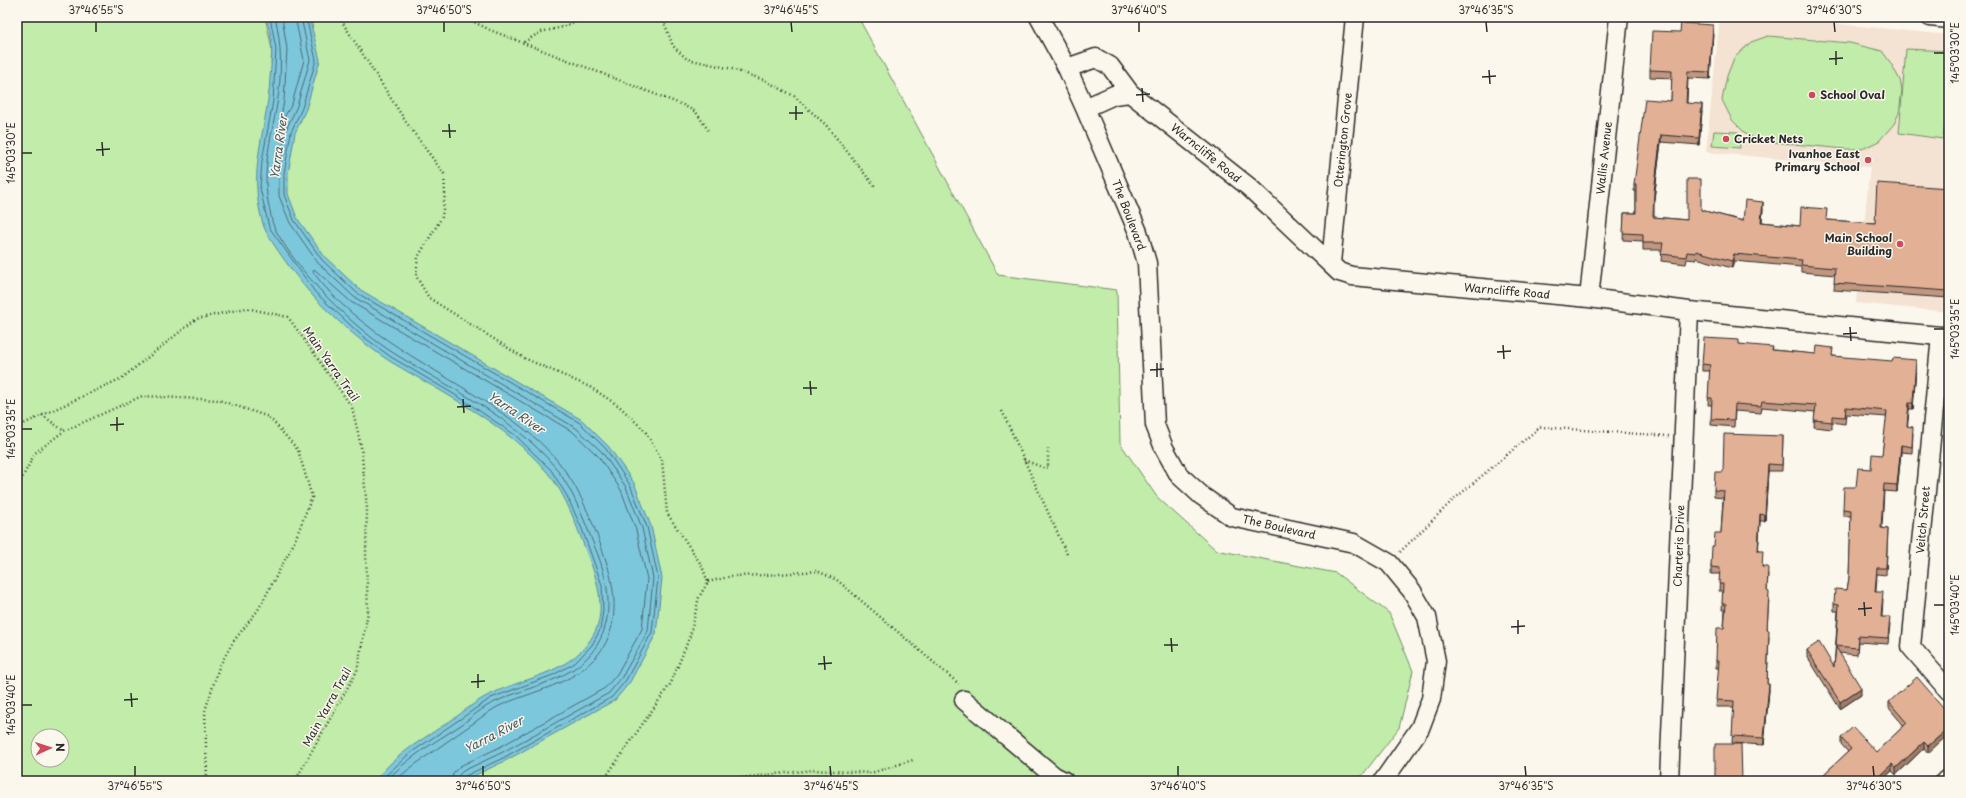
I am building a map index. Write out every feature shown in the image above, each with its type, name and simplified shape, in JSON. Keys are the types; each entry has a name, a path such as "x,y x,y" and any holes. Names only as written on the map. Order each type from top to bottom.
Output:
{"street":[{"name":"The Boulevard","path":"1039,17 1067,68 1138,232 1147,263 1155,424 1164,448 1180,475 1202,496 1232,517 1354,544 1389,564 1412,591 1427,617 1436,661 1431,699 1420,728 1383,781"},
{"name":"Otterington Grove","path":"1331,263 1355,17"},
{"name":"Wallis Avenue","path":"1590,298 1619,17"},
{"path":"1930,17 1949,19"},
{"name":"Warncliffe Road","path":"1067,68 1096,58 1110,66 1130,93 1248,187 1331,263 1338,272 1352,276 1590,298 1689,311 1945,337"},
{"path":"1085,108 1114,95 1130,93"},
{"name":"Charteris Drive","path":"1669,781 1689,311"},
{"name":"Veitch Street","path":"1945,337 1911,647 1949,691"},
{"path":"964,700 1054,776 1064,781"},
{"path":"1945,781 1949,778"}],"path":[{"path":"339,17 406,122 444,174 445,193 442,217 418,257 417,263 416,276 429,298 524,358 590,387 620,406 644,431 662,460 667,514 702,566 708,582"},
{"path":"464,17 490,30 683,105 696,112 708,130"},
{"path":"524,42 541,32 563,28 581,17"},
{"path":"662,17 673,46 687,59 732,69 764,80 794,96 826,125 876,188"},
{"name":"Main Yarra Trail","path":"17,427 122,378 196,319 246,308 288,317 352,407 361,446 367,508 366,554 368,612 357,671 295,781"},
{"path":"17,488 36,453 64,431 142,396 219,400 269,417 298,450 312,497 293,545 258,610 233,642 219,666 205,711 207,781"},
{"path":"1002,411 1067,554"},
{"path":"42,415 64,431"},
{"path":"1389,564 1452,501 1540,427 1684,437"},
{"path":"1024,460 1048,468 1048,448"},
{"path":"603,781 671,683 690,636 699,597 708,582 732,576 817,571 837,580 960,685 964,700"},
{"path":"710,781 814,770 871,773 913,760"}],"shaded area":[{"name":"Ivanhoe East Primary School","path":"1720,17 1769,17 1949,35 1949,312 1856,303 1870,167 1706,152"}],"green space":[{"path":"17,17 265,17 272,49 271,64 313,27 309,17 858,17 998,275 1117,290 1120,443 1157,497 1216,550 1336,573 1389,613 1413,671 1399,728 1358,781 17,781"},
{"name":"School Oval","path":"1768,36 1850,43 1882,51 1900,80 1902,90 1899,113 1894,124 1879,141 1862,149 1845,149 1772,142 1748,136 1732,120 1722,100 1727,76 1734,58 1751,42"},
{"path":"1906,49 1949,51 1949,95 1943,139 1899,133"},
{"name":"Cricket Nets","path":"1714,131 1738,132 1740,148 1712,146"}],"water":[{"name":"Yarra River","path":"265,17 309,17 320,60 306,109 295,133 288,174 288,194 297,218 325,257 359,289 582,420 609,447 634,483 651,526 662,578 656,634 630,682 615,700 505,761 463,781 375,781 402,753 473,704 505,688 549,672 563,665 575,656 586,646 595,632 598,623 600,604 597,584 566,501 554,481 531,455 513,439 474,411 391,362 350,331 307,289 267,234 258,202 257,185 257,168 268,99 272,48 270,32"}],"building":[{"path":"1681,23 1713,25 1710,72 1688,71 1686,103 1702,104 1699,138 1661,135 1654,192 1653,217 1687,220 1687,179 1701,179 1701,210 1743,221 1745,200 1763,202 1761,222 1800,226 1801,207 1827,209 1826,220 1875,223 1877,183 1949,188 1946,238 1949,238 1949,291 1834,283 1835,268 1801,265 1802,260 1734,254 1732,261 1696,251 1696,253 1687,252 1686,257 1661,254 1663,243 1643,243 1643,234 1623,233 1624,213 1636,213 1636,184 1634,184 1645,99 1671,101 1672,71 1650,70 1652,31 1680,32"},
{"path":"1704,338 1739,340 1739,344 1773,347 1772,350 1816,354 1817,346 1833,348 1832,356 1892,361 1893,358 1916,360 1913,403 1909,403 1907,426 1913,427 1912,447 1901,445 1897,485 1884,484 1881,528 1888,529 1886,568 1877,568 1875,592 1883,592 1881,617 1890,617 1888,638 1858,636 1857,648 1836,646 1839,605 1834,604 1835,589 1847,590 1849,578 1851,510 1843,509 1844,487 1856,487 1858,468 1871,469 1872,454 1882,455 1887,411 1846,407 1845,417 1832,416 1832,422 1814,420 1816,405 1762,401 1761,406 1735,404 1734,420 1711,419 1712,398 1708,398 1710,365 1702,364"},
{"path":"1724,434 1783,436 1782,465 1768,464 1765,515 1760,514 1758,551 1763,551 1762,567 1768,567 1767,591 1769,592 1767,684 1769,684 1764,738 1732,736 1734,701 1716,700 1719,661 1716,661 1717,628 1724,628 1726,604 1722,604 1723,584 1719,584 1720,568 1711,567 1712,546 1714,546 1715,533 1721,533 1724,491 1714,490 1715,472 1723,472"},
{"path":"1819,642 1834,667 1836,647 1861,688 1840,702 1807,650"},
{"path":"1917,677 1949,714 1949,728 1928,746 1924,742 1896,768 1892,764 1874,781 1828,781 1823,775 1851,749 1841,738 1853,727 1876,752 1907,723 1889,702"},
{"path":"1715,744 1741,744 1742,781 1715,781"}],"place":[{"name":"School Oval","path":"1812,95"},
{"name":"Cricket Nets","path":"1726,139"},
{"name":"Ivanhoe East Primary School","path":"1868,160"},
{"name":"Main School Building","path":"1900,244"}]}
